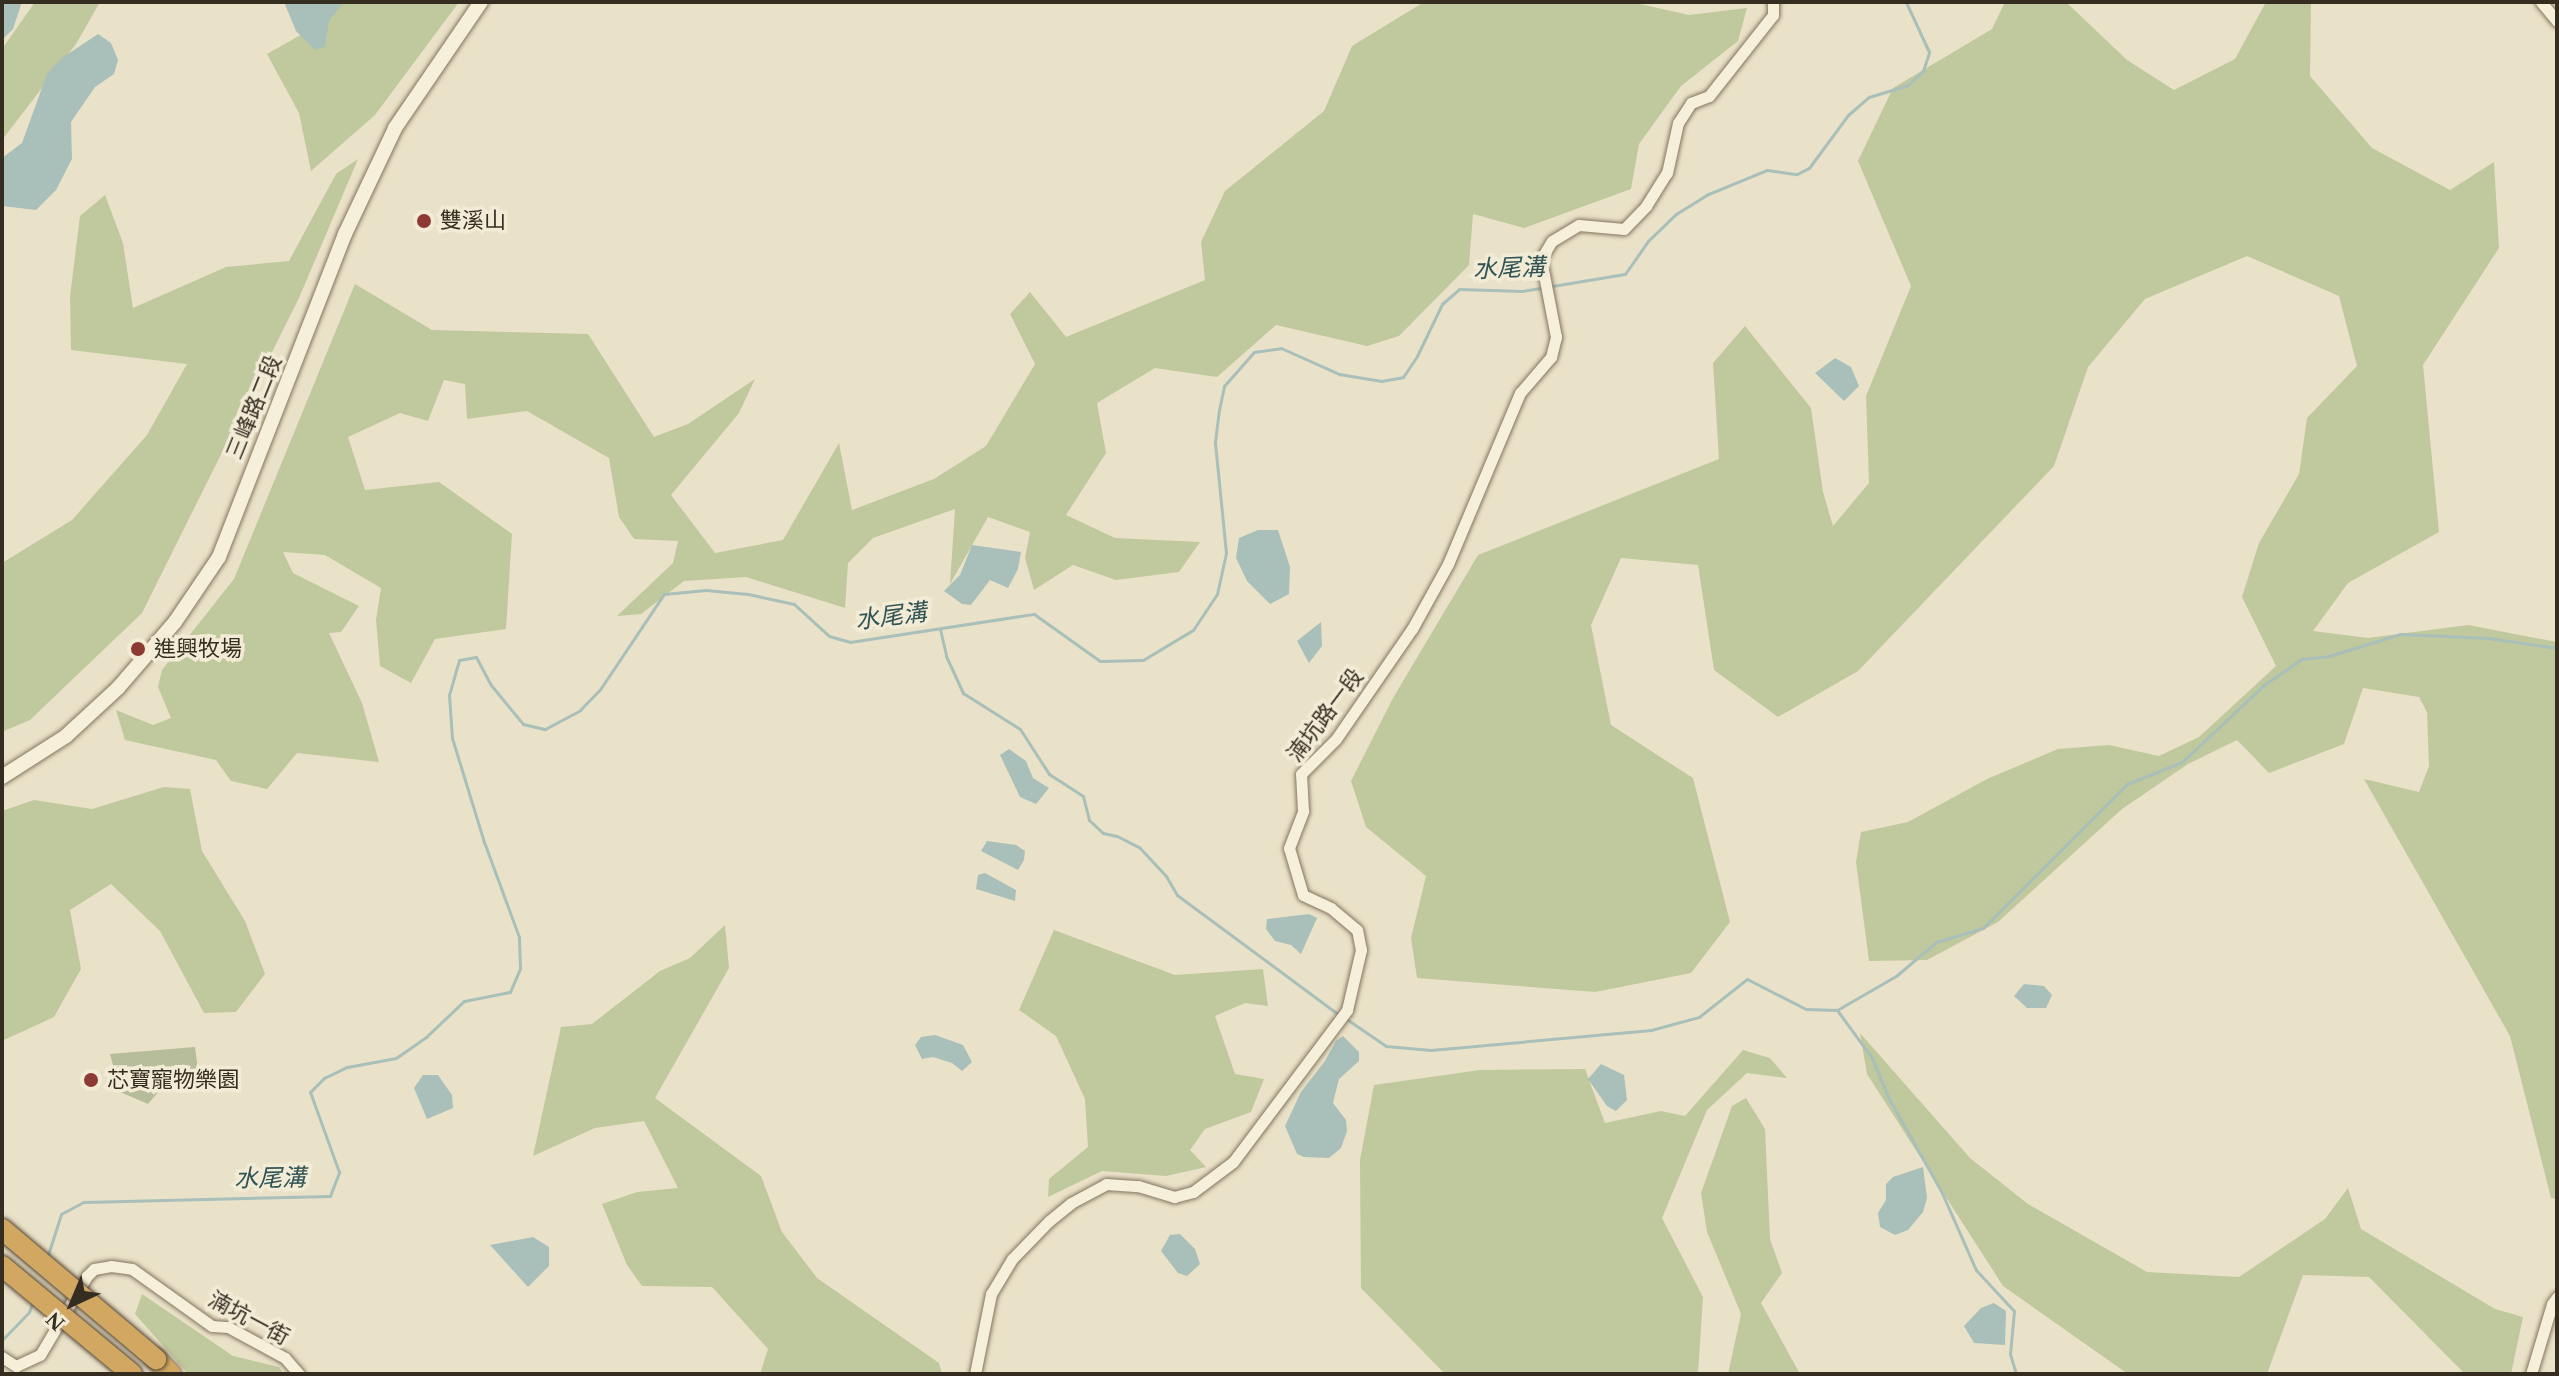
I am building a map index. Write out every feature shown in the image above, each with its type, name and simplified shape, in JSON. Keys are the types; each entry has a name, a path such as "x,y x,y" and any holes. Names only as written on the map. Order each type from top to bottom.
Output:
{"highway":[{"path":"2,1229 164,1367"},
{"path":"2,1266 132,1374"}],"street":[{"name":"三峰路二段","path":"2,777 66,736 118,688 175,622 219,557 351,220 395,128 481,2"},
{"name":"湳坑路一段","path":"975,1374 991,1294 1012,1259 1049,1221 1071,1203 1106,1184 1138,1186 1174,1197 1193,1192 1233,1162 1347,1010 1361,950 1357,930 1340,913 1303,895 1289,848 1303,811 1301,774 1336,739 1412,629 1448,564 1520,393 1551,357 1556,337 1541,259 1552,241 1579,225 1624,229 1646,206 1667,173 1678,123 1691,103 1709,96 1773,15 1773,2"},
{"path":"2541,2 2557,21"},
{"name":"湳坑一街","path":"4,1359 16,1366 25,1365 40,1355 87,1276 94,1269 111,1266 132,1269 212,1326 228,1327 285,1358 299,1374"},
{"path":"2531,1374 2557,1297"}],"green space":[{"path":"35,2 100,2 76,44 2,140 2,49"},
{"path":"337,2 459,2 375,115 311,171 299,113 267,54 322,23"},
{"path":"1424,2 1631,2 1689,15 1747,8 1738,41 1681,86 1639,144 1631,189 1524,228 1473,214 1469,265 1399,336 1367,346 1276,325 1217,377 1155,368 1097,403 1106,453 1066,515 1115,538 1200,542 1179,572 1116,580 1073,565 1034,590 1025,558 1030,532 988,517 950,584 955,509 873,538 848,563 845,608 746,577 684,581 641,614 617,616 673,563 678,541 634,539 619,517 609,458 527,411 467,419 465,384 444,380 428,421 400,413 348,437 365,490 439,482 512,534 506,629 435,639 411,683 380,666 376,620 381,588 325,555 283,552 293,573 359,606 341,632 329,633 362,703 379,762 297,753 267,789 231,781 216,760 125,740 116,710 153,725 171,718 158,687 162,670 234,579 355,284 432,330 588,334 654,437 688,424 755,379 739,413 671,495 715,553 783,540 839,443 852,510 934,479 986,446 1035,364 1010,314 1030,292 1066,337 1205,280 1201,242 1225,191 1324,111 1352,46"},
{"path":"2005,2 2066,2 2127,60 2174,90 2235,59 2266,2 2311,2 2310,76 2372,148 2450,190 2494,162 2499,248 2423,365 2439,532 2348,583 2313,631 2368,638 2468,625 2557,642 2557,1199 2551,1198 2510,1036 2364,779 2419,792 2429,766 2427,712 2419,697 2363,688 2344,744 2269,773 2237,740 2188,764 2122,809 1998,922 1927,960 1869,961 1856,862 1861,832 1908,822 1987,779 2058,749 2109,745 2159,756 2199,737 2276,666 2242,597 2259,543 2299,474 2307,418 2357,366 2339,296 2247,256 2145,299 2088,367 2054,466 1858,671 1778,717 1714,670 1698,565 1621,558 1591,625 1611,725 1693,778 1730,922 1691,973 1595,992 1417,978 1411,938 1426,876 1366,827 1351,781 1393,698 1478,555 1719,459 1713,363 1745,326 1811,408 1823,492 1833,526 1869,483 1866,396 1911,286 1858,161 1893,88 1992,29"},
{"path":"358,159 299,298 142,613 30,720 2,732 2,563 72,520 147,435 187,364 71,350 70,297 80,216 105,195 123,243 133,308 226,267 289,261 336,174"},
{"path":"164,787 190,789 202,851 245,921 265,974 236,1012 204,1013 160,931 111,884 70,910 81,969 54,1017 2,1041 2,811 34,800 92,809"},
{"path":"725,925 729,968 655,1098 761,1176 782,1232 817,1278 939,1363 942,1374 760,1374 768,1349 712,1287 642,1286 627,1265 602,1204 637,1192 678,1188 644,1121 595,1128 533,1156 561,1027 592,1024 660,971 690,958"},
{"path":"1054,930 1175,975 1263,969 1268,1006 1245,1003 1215,1016 1235,1074 1264,1079 1251,1112 1205,1129 1190,1150 1206,1167 1166,1176 1102,1171 1048,1197 1049,1179 1088,1147 1085,1099 1056,1036 1019,1010"},
{"path":"1860,1033 1970,1158 2028,1204 2147,1272 2239,1277 2325,1219 2348,1188 2361,1229 2495,1309 2523,1317 2511,1374 2465,1374 2369,1277 2303,1275 2267,1374 2128,1374 2003,1286 1867,1074"},
{"path":"195,1047 200,1086 160,1090 148,1104 120,1092 110,1054"},
{"path":"1743,1050 1770,1058 1787,1078 1747,1073 1707,1110 1662,1218 1703,1297 1698,1374 1445,1374 1361,1288 1360,1160 1374,1085 1480,1070 1585,1069 1605,1123 1661,1111 1685,1116"},
{"path":"1746,1098 1765,1129 1770,1239 1782,1273 1761,1303 1800,1374 1728,1374 1741,1314 1707,1232 1701,1193 1732,1106"},
{"path":"142,1294 233,1356 279,1367 284,1374 188,1374 135,1314"}],"water":[{"path":"2,2 22,2 13,29 2,40"},
{"path":"284,2 344,2 329,21 325,47 315,50 296,31"},
{"path":"98,34 111,43 118,60 114,74 95,87 71,122 72,159 56,190 36,210 2,206 2,158 22,143 47,74 62,58"},
{"path":"1835,358 1851,367 1859,386 1844,401 1815,373"},
{"path":"1258,530 1278,530 1290,567 1289,594 1270,604 1247,581 1236,558 1239,538"},
{"path":"972,545 1021,552 1018,569 1008,588 990,580 971,605 962,604 944,591 960,575"},
{"path":"1321,622 1322,646 1309,663 1297,641"},
{"path":"1009,749 1026,761 1033,778 1049,788 1036,804 1020,797 1000,755"},
{"path":"987,841 1016,845 1025,851 1018,870 981,851"},
{"path":"985,873 1016,890 1015,901 976,889 978,875"},
{"path":"1309,914 1317,918 1301,954 1291,945 1275,941 1266,929 1267,919"},
{"path":"2024,984 2044,986 2052,995 2046,1008 2027,1008 2014,996"},
{"path":"935,1035 963,1045 972,1062 962,1071 952,1063 933,1057 922,1059 915,1045 921,1037"},
{"path":"1343,1036 1359,1052 1359,1061 1339,1079 1333,1103 1346,1120 1347,1131 1341,1148 1329,1158 1304,1157 1297,1154 1285,1126 1301,1092 1336,1041"},
{"path":"1601,1064 1624,1075 1627,1100 1616,1111 1607,1106 1588,1079"},
{"path":"423,1075 438,1075 452,1095 453,1108 427,1119 414,1088"},
{"path":"1923,1167 1927,1198 1923,1212 1908,1230 1895,1235 1880,1227 1878,1213 1886,1200 1886,1184 1893,1177"},
{"path":"1180,1234 1195,1249 1200,1264 1187,1276 1178,1273 1161,1251 1170,1235"},
{"path":"533,1237 549,1247 549,1266 528,1287 490,1245"},
{"path":"1994,1303 2006,1311 2005,1345 1974,1343 1964,1326 1981,1308"}],"waterway":[{"name":"水尾溝","path":"47,1258 61,1214 84,1202 330,1196 339,1172 310,1092 324,1078 347,1067 396,1058 427,1036 464,1001 510,992 520,968 519,937 484,842 452,738 449,695 459,660 476,657 491,685 523,724 545,729 580,710 601,688 664,594 706,590 748,594 794,604 829,636 850,642 1034,614 1100,661 1143,660 1193,630 1217,594 1226,553 1215,442 1219,410 1224,386 1254,352 1281,348 1339,374 1381,381 1403,377 1417,356 1442,304 1459,289 1522,291 1625,274 1648,241 1676,214 1706,195 1767,170 1797,174 1809,168 1848,115 1869,97 1908,85 1923,71 1929,52 1906,2"},
{"path":"940,629 946,656 963,693 1020,729 1049,774 1083,796 1089,820 1103,833 1139,847 1166,876 1177,895 1338,1014"},
{"path":"1345,1018 1386,1046 1431,1050 1651,1030 1699,1017 1747,979 1806,1009 1837,1010 1896,976 1936,942 1983,928 2127,784 2182,762 2265,684 2302,659 2329,656 2400,634 2488,638 2557,648"},
{"path":"1837,1010 1872,1058 1888,1097 1942,1193 1976,1270 2014,1311 2010,1354 2016,1374"},
{"name":"水尾溝","path":"2,1340 29,1312 32,1304"}],"place":[{"name":"雙溪山","path":"424,221"},
{"name":"進興牧場","path":"138,649"},
{"name":"芯寶寵物樂園","path":"91,1080"}]}
